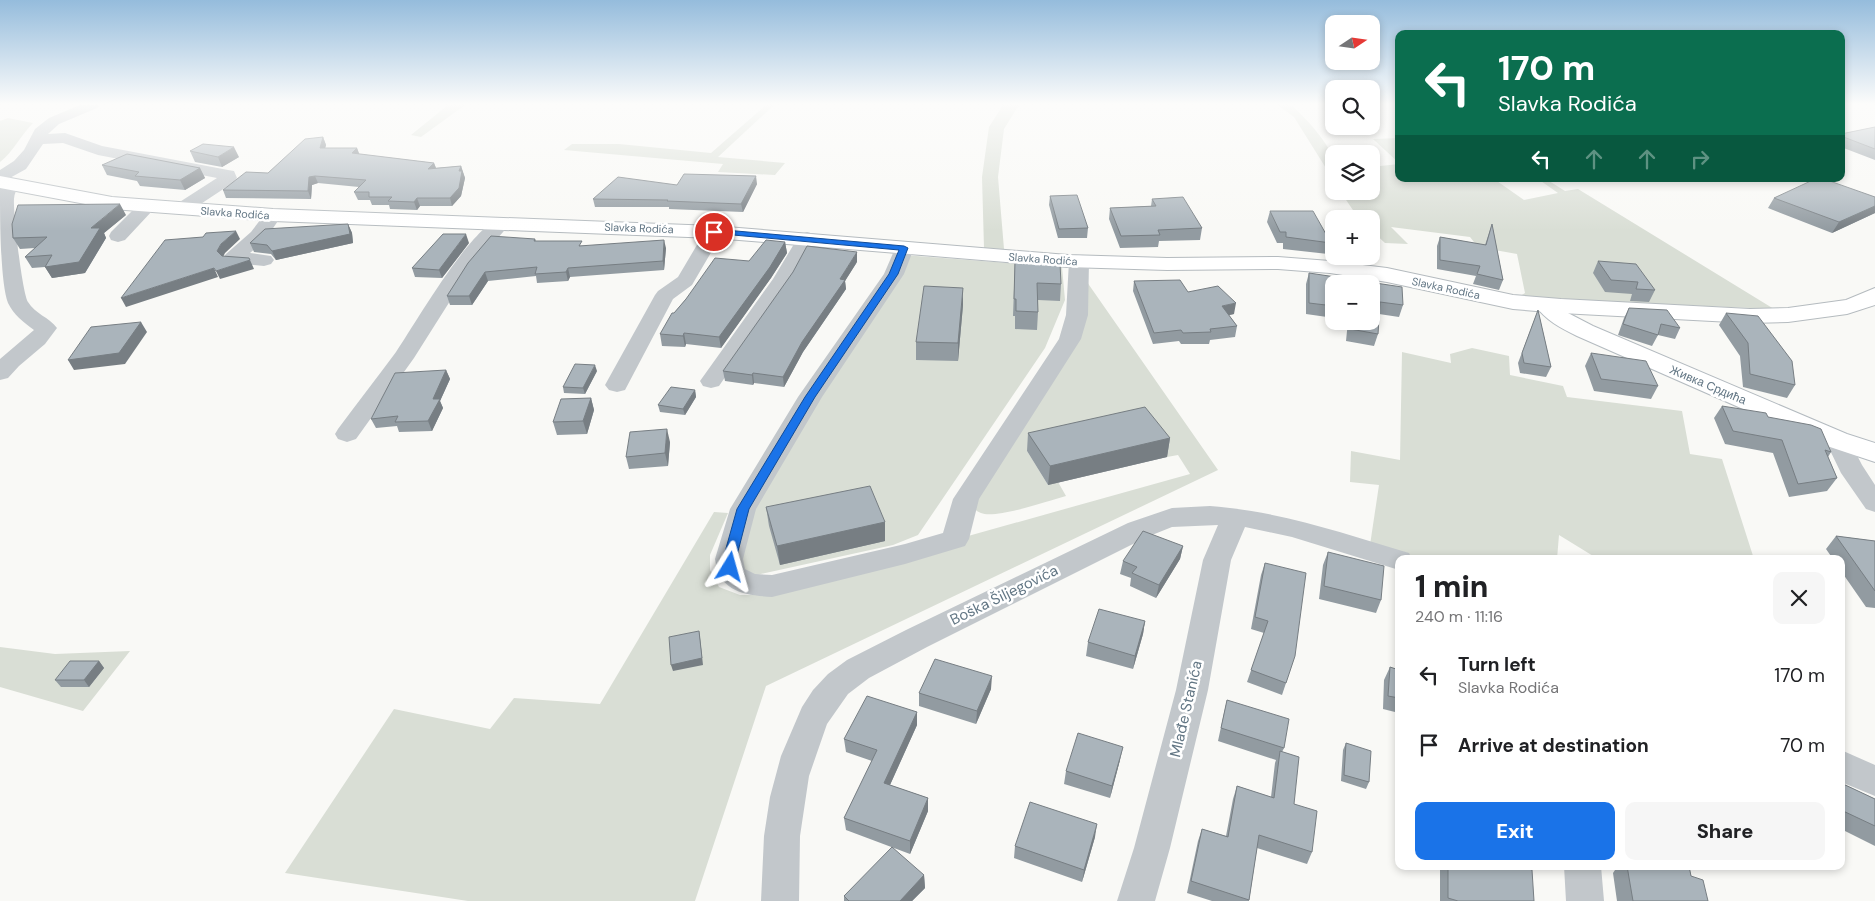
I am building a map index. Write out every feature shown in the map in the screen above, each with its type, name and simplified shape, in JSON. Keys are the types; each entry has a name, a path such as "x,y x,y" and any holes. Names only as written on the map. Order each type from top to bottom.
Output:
{"main road":[{"name":"Slavka Rodića","path":"3,181 112,203 273,215 714,232 1079,261 1269,263 1330,266 1513,302 1546,305 1750,316 1788,315 1847,307 1862,303 1875,295"},
{"name":"Живка Срдића","path":"1546,305 1560,318 1585,331 1837,440 1875,453"}],"street":[{"path":"0,373 14,357 40,338 46,328 26,314 17,301 13,284 3,181 20,165 33,147"},
{"path":"90,147 228,175 228,178 181,209"},
{"path":"118,236 147,206"},
{"path":"264,260 233,258 258,236 273,215"},
{"path":"346,434 408,349 455,276 487,236 501,224"},
{"path":"617,385 665,294 685,281 692,273 714,232"},
{"path":"711,380 782,280 807,238"},
{"path":"904,248 894,274 810,397 743,509 729,559 733,575 742,581 752,585 772,586 799,581 955,539 966,499 1070,339 1077,315 1079,261"},
{"path":"1837,440 1857,481 1875,503"},
{"name":"Boška Šiljegovića","path":"780,901 782,838 787,802 798,752 821,704 837,685 858,669 1145,527 1180,516 1206,515 1276,522 1395,559"},
{"name":"Mlađe Stanića","path":"1136,901 1152,848 1192,690 1217,560 1235,518"},
{"path":"1845,768 1875,781"},
{"path":"1582,870 1585,901"}],"shaded area":[{"path":"0,147 14,147 9,153 0,162"},
{"path":"568,147 650,147 711,153 718,147 729,147 718,157 785,163 775,175 718,172 723,164 564,150"},
{"path":"986,147 1002,147 998,177 1004,249 984,248 982,177"},
{"path":"1313,147 1325,147 1325,167"},
{"path":"1382,147 1395,147 1395,159"},
{"path":"1395,164 1395,182 1498,182 1524,200 1558,193 1542,182 1551,182 1565,191 1578,189 1774,309 1517,298 1525,293 1517,254 1478,247 1470,237 1391,227 1408,244 1385,243 1380,238 1380,210 1353,210 1346,200 1380,200 1380,166"},
{"path":"903,255 1062,267 1065,300 1045,348 918,535 893,545 756,575 737,567 731,545"},
{"path":"1080,272 1218,470 766,686 695,901 468,901 285,873 394,709 490,729 514,698 600,704 714,512 728,513 710,555 710,570 719,587 740,595 770,595 961,538 1190,474 1178,455 1167,457 1027,451 1048,485 1058,482 1066,496 998,514 981,513 974,507 972,501 1047,380"},
{"path":"1472,348 1509,356 1510,375 1563,386 1567,397 1682,411 1690,454 1722,459 1753,555 1592,555 1559,535 1557,555 1400,555 1370,545 1379,485 1350,482 1351,451 1400,460 1402,352 1451,363 1450,354"},
{"path":"0,647 55,654 130,651 83,711 0,687"}],"building":[{"path":"197,147 234,147 218,157 190,151"},
{"path":"296,147 357,148 352,153 434,163 428,169 461,166 459,171 462,171 459,188 450,198 417,198 414,202 388,201 392,197 369,197 369,192 354,192 366,180 315,176 309,177 308,191 223,190 246,172 268,173"},
{"path":"127,154 200,168 180,180 135,176 139,172 102,165"},
{"path":"684,174 756,176 741,204 668,200 593,199 618,177 677,185"},
{"path":"1809,182 1832,182 1875,197 1875,206 1839,222 1774,198"},
{"path":"1077,195 1088,228 1059,229 1050,196"},
{"path":"1183,197 1202,228 1158,230 1160,235 1121,236 1110,208 1156,206 1152,199"},
{"path":"120,204 91,228 100,228 79,262 45,267 52,255 25,257 47,237 13,238 12,224 18,205"},
{"path":"1270,211 1313,211 1325,232 1325,242 1286,237 1286,232 1280,232"},
{"path":"348,224 350,234 272,251 267,245 250,243 265,229"},
{"path":"1492,224 1503,280 1477,274 1480,266 1440,260 1440,237 1486,245"},
{"path":"236,231 221,244 217,251 222,256 249,258 250,260 216,271 214,268 121,298 165,240 203,237 206,233"},
{"path":"443,234 466,234 439,270 412,268"},
{"path":"491,236 535,239 534,241 582,241 579,246 664,240 663,261 568,268 566,272 535,274 537,267 485,272 469,296 447,296 468,263"},
{"path":"766,240 785,242 770,267 719,337 684,333 683,336 660,334 672,313 686,299 715,258 749,261"},
{"path":"807,246 857,252 840,279 845,280 802,342 783,377 723,371 793,272"},
{"path":"1015,261 1060,263 1061,284 1037,283 1038,312 1016,311 1016,299 1014,299"},
{"path":"1598,261 1636,264 1655,290 1636,289 1638,282 1611,280"},
{"path":"1309,273 1325,275 1325,305 1309,303"},
{"path":"1180,280 1188,292 1218,286 1236,303 1222,306 1237,326 1210,329 1211,332 1183,333 1181,330 1154,333 1134,281"},
{"path":"1380,284 1402,287 1403,305 1380,302"},
{"path":"924,286 963,288 958,343 916,342"},
{"path":"1629,308 1667,310 1680,328 1661,324 1658,335 1623,324"},
{"path":"1538,310 1551,367 1524,363 1522,353"},
{"path":"1726,313 1758,316 1792,361 1795,385 1750,374 1748,343"},
{"path":"141,322 119,353 68,360 91,327"},
{"path":"1356,330 1378,330 1378,334"},
{"path":"1591,353 1646,361 1658,386 1601,379"},
{"path":"575,364 595,365 583,388 563,387"},
{"path":"446,370 433,399 440,399 428,421 395,422 398,416 371,419 395,373"},
{"path":"671,387 695,390 683,409 658,405"},
{"path":"591,398 583,421 553,422 561,399"},
{"path":"1722,406 1766,413 1768,417 1811,425 1821,429 1831,452 1825,450 1837,478 1798,484 1782,440 1733,431"},
{"path":"1145,407 1170,438 1050,466 1028,433"},
{"path":"667,429 665,453 626,457 630,432"},
{"path":"870,486 885,522 777,546 766,507"},
{"path":"1143,531 1183,546 1159,585 1132,573 1137,567 1123,561"},
{"path":"1836,536 1875,541 1875,591"},
{"path":"1328,552 1384,566 1381,600 1324,586"},
{"path":"1265,563 1306,573 1295,656 1286,683 1251,670 1268,621 1255,617"},
{"path":"1099,609 1145,621 1135,656 1088,642"},
{"path":"699,631 702,658 671,665 669,637"},
{"path":"935,659 992,676 977,711 919,693"},
{"path":"70,661 99,661 84,680 55,680"},
{"path":"1390,667 1395,669 1395,697 1388,696"},
{"path":"867,696 917,712 884,783 928,798 910,841 844,818 877,750 844,739"},
{"path":"1227,700 1289,719 1284,748 1221,728"},
{"path":"1078,733 1123,747 1112,786 1066,771"},
{"path":"1346,743 1371,751 1369,782 1344,775"},
{"path":"1280,751 1299,757 1294,804 1317,811 1312,852 1259,835 1249,900 1191,881 1202,829 1228,837 1237,786 1274,798"},
{"path":"1845,785 1875,799 1875,826 1845,812"},
{"path":"1030,802 1097,824 1084,870 1015,846"},
{"path":"892,847 924,875 900,901 849,901 844,896"},
{"path":"1448,870 1532,870 1534,901 1458,901 1448,898"},
{"path":"1628,870 1690,870 1691,876 1703,880 1708,901 1633,901"}],"route":[{"path":"714,232 807,238 904,248 894,274 810,397 743,509 729,559 730,567"}]}
